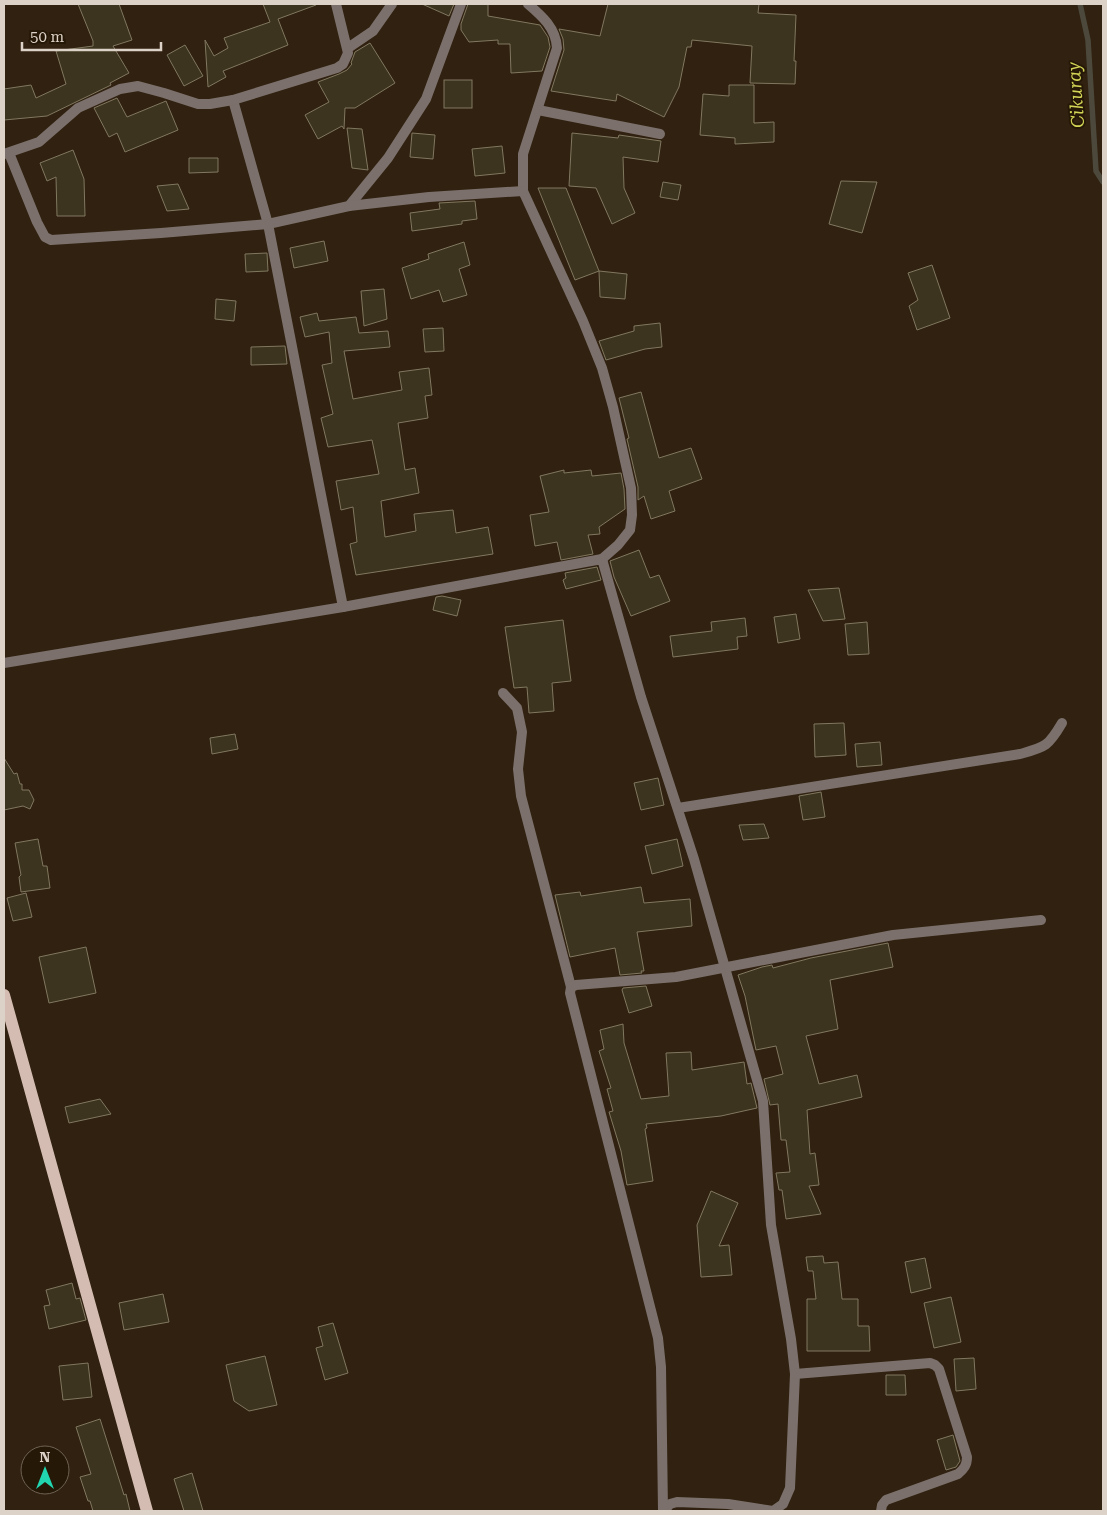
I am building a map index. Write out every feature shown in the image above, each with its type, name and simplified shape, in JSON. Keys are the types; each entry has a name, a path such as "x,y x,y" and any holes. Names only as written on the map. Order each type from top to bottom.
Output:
{"main road":[{"path":"4,995 147,1511"}],"street":[{"path":"336,4 348,48 347,58 343,64 336,68 233,100 198,104 164,92 138,86 120,90 78,108 39,142 6,153 45,237 51,240 143,235 268,224 349,206 439,196 523,191"},
{"path":"348,48 373,31 392,4"},
{"path":"349,206 388,158 426,99 461,4"},
{"path":"4,663 343,607 602,559 618,545 630,530 632,516 631,488 613,406 602,368 583,320 523,191 523,154 556,53 554,31 528,4"},
{"path":"233,100 268,224 343,607"},
{"path":"538,110 660,134"},
{"path":"602,559 641,697 678,808 726,966 763,1101 771,1225 792,1339 795,1374 790,1488 783,1504 774,1511 728,1504 677,1502 670,1504 663,1511"},
{"path":"503,693 517,708 522,732 518,770 521,796 571,987 570,993 658,1338 661,1367 663,1511"},
{"path":"678,808 1020,754 1041,749 1050,742 1062,723"},
{"path":"571,987 576,985 676,977 893,935 1041,920"},
{"path":"795,1374 930,1363 939,1369 966,1457 964,1469 958,1474 886,1500 882,1505 881,1511"}],"building":[{"path":"78,4 119,4 132,40 113,46 129,73 110,83 111,85 47,116 4,120 4,89 31,85 36,98 66,84 56,51 93,46 93,41"},
{"path":"263,4 316,5 278,19 288,45 223,71 226,77 208,87 205,40 214,56 228,48 224,38 270,22"},
{"path":"422,4 454,4 449,16"},
{"path":"468,4 488,4 488,16 540,25 548,37 550,47 542,71 511,73 510,44 498,44 498,40 469,42 461,30 461,24"},
{"path":"608,4 759,4 758,13 796,15 795,84 750,83 752,46 692,40 691,47 687,47 679,87 664,117 617,94 616,101 551,91 564,50 563,39 559,29 600,36"},
{"path":"370,43 395,83 355,108 345,108 344,129 342,126 318,139 305,115 329,102 318,82 347,70 352,64 355,52"},
{"path":"185,45 203,76 184,86 167,55"},
{"path":"444,80 472,80 472,108 444,108"},
{"path":"729,85 754,85 754,123 774,122 774,142 735,144 735,138 700,135 703,94 729,96"},
{"path":"117,98 127,117 166,101 178,130 125,152 117,133 109,137 94,108"},
{"path":"347,128 362,129 368,170 352,168"},
{"path":"412,133 435,135 433,159 410,157"},
{"path":"572,133 618,138 619,135 661,141 658,162 623,157 624,188 635,213 612,224 596,188 569,186"},
{"path":"502,146 505,173 475,176 472,149"},
{"path":"73,150 84,179 85,216 57,216 56,177 47,181 40,163"},
{"path":"189,158 218,158 218,172 189,173"},
{"path":"841,181 877,182 862,233 829,224"},
{"path":"663,182 681,185 678,200 660,197"},
{"path":"178,184 189,209 167,211 157,186"},
{"path":"538,188 566,188 599,271 575,280"},
{"path":"475,201 477,219 462,221 462,224 412,231 410,213 440,209 439,203"},
{"path":"324,241 328,261 294,268 290,248"},
{"path":"464,242 470,265 459,269 467,295 443,302 439,290 411,299 402,268 429,259 428,254"},
{"path":"267,253 268,271 246,272 245,254"},
{"path":"932,265 950,318 917,330 909,306 918,300 908,273"},
{"path":"599,271 627,274 625,299 600,297"},
{"path":"384,289 387,319 364,326 361,291"},
{"path":"216,299 236,301 234,321 215,319"},
{"path":"317,313 319,321 356,317 359,333 388,331 390,347 344,351 353,399 402,390 399,372 429,368 432,395 425,396 428,418 398,423 405,470 415,468 419,493 381,501 385,537 416,531 414,514 453,510 456,533 488,527 493,554 356,575 350,544 357,542 353,507 341,510 336,481 379,474 372,440 328,447 321,418 333,414 322,365 332,363 329,332 305,337 300,317"},
{"path":"660,323 662,347 645,349 606,360 599,341 634,331 634,326"},
{"path":"443,328 444,351 425,352 423,329"},
{"path":"285,346 287,364 251,365 251,347"},
{"path":"641,392 659,458 691,448 702,479 669,491 675,511 651,519 644,496 638,500 638,487 627,439 629,438 619,398"},
{"path":"564,470 564,473 591,470 592,476 621,473 625,509 599,527 600,534 588,535 593,554 561,560 557,542 535,546 530,515 549,512 540,476"},
{"path":"639,550 650,578 659,575 670,601 631,616 614,577 610,561"},
{"path":"597,567 601,580 566,589 563,580 566,578 565,573"},
{"path":"839,588 845,619 823,621 808,590"},
{"path":"442,596 461,600 457,616 433,610 436,597"},
{"path":"796,614 800,639 778,643 774,617"},
{"path":"745,618 747,636 737,637 738,649 673,657 670,636 712,631 711,622"},
{"path":"563,620 571,681 552,683 554,711 529,713 527,687 514,688 505,627"},
{"path":"867,622 869,654 848,655 845,624"},
{"path":"844,723 846,755 815,757 814,724"},
{"path":"235,734 238,749 212,754 210,738"},
{"path":"880,742 882,765 857,767 855,744"},
{"path":"4,758 14,774 17,773 20,784 22,784 22,790 29,790 34,800 30,809 23,806 4,810"},
{"path":"658,778 664,805 641,810 634,783"},
{"path":"821,792 825,817 803,820 799,796"},
{"path":"764,824 769,838 743,840 739,825"},
{"path":"38,839 43,866 47,866 50,888 21,892 19,877 21,875 15,843"},
{"path":"677,839 683,866 652,874 645,846"},
{"path":"641,887 644,903 690,899 692,926 637,932 644,971 641,971 642,973 620,975 615,948 570,957 555,895 580,892 581,896"},
{"path":"26,893 32,917 13,921 7,898"},
{"path":"888,943 893,967 830,980 838,1029 806,1036 819,1084 857,1075 862,1097 807,1110 810,1154 815,1153 819,1185 809,1186 821,1214 786,1219 782,1190 779,1190 776,1173 790,1172 786,1140 781,1140 778,1104 770,1105 764,1079 783,1074 776,1046 756,1050 745,996 738,975 762,967 772,965 773,968 811,958"},
{"path":"86,947 96,993 49,1003 39,957"},
{"path":"646,986 652,1006 629,1013 623,988"},
{"path":"623,1024 624,1043 641,1099 669,1096 666,1053 691,1052 692,1070 744,1062 747,1084 751,1083 757,1108 721,1116 646,1124 647,1128 645,1129 653,1181 627,1185 621,1151 609,1112 613,1111 607,1089 611,1088 599,1051 604,1049 600,1030"},
{"path":"100,1099 111,1114 69,1123 65,1107"},
{"path":"711,1191 738,1203 719,1246 729,1245 732,1275 701,1277 697,1225"},
{"path":"823,1256 824,1263 838,1262 842,1299 858,1299 858,1326 869,1326 870,1351 807,1351 807,1299 816,1299 813,1271 808,1271 806,1257"},
{"path":"925,1258 931,1288 911,1293 905,1262"},
{"path":"72,1283 76,1299 80,1298 86,1320 49,1329 44,1306 50,1305 46,1290"},
{"path":"163,1294 169,1322 124,1330 119,1303"},
{"path":"951,1297 961,1342 934,1348 924,1303"},
{"path":"333,1323 348,1373 325,1380 316,1348 323,1346 318,1327"},
{"path":"265,1356 277,1405 249,1411 234,1401 226,1365"},
{"path":"974,1358 976,1389 956,1391 954,1359"},
{"path":"88,1363 92,1397 63,1400 59,1366"},
{"path":"886,1375 905,1375 906,1395 886,1395"},
{"path":"100,1419 130,1511 93,1511 80,1477 91,1474 76,1427"},
{"path":"953,1435 960,1461 956,1467 946,1470 937,1440"},
{"path":"192,1473 203,1511 184,1511 174,1479"}],"waterway":[{"name":"Cikuray","path":"1080,4 1088,40 1096,171 1103,182"}]}
